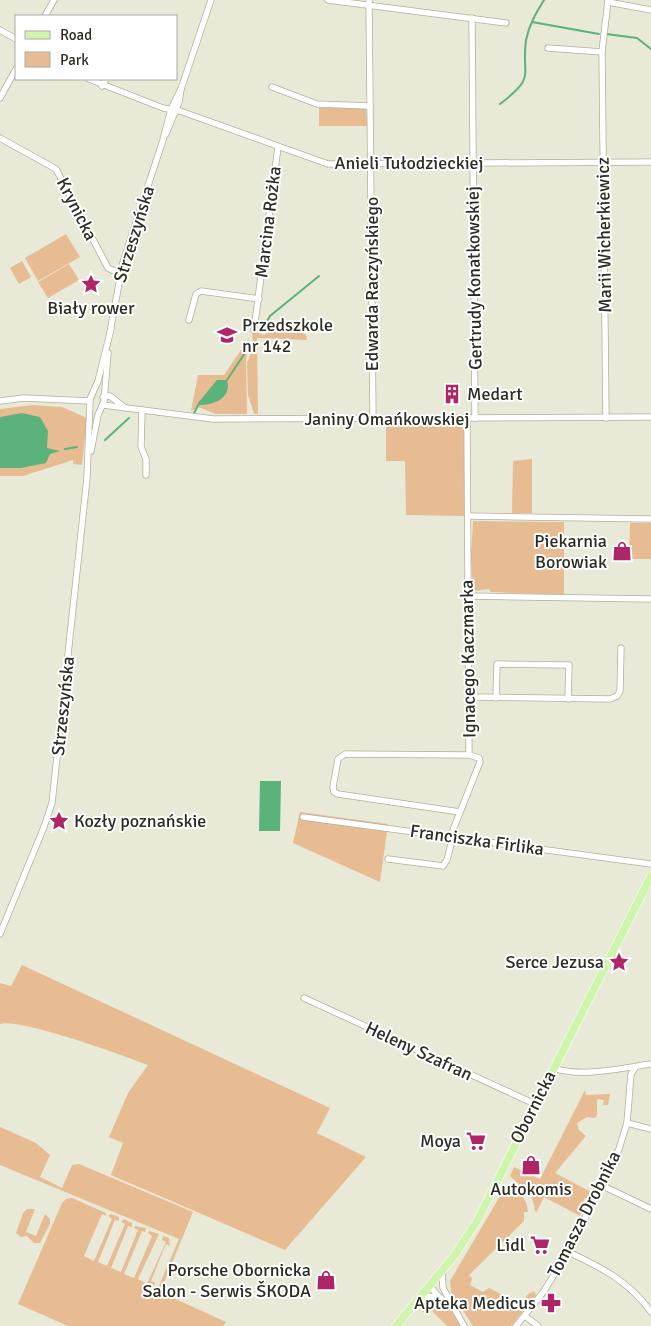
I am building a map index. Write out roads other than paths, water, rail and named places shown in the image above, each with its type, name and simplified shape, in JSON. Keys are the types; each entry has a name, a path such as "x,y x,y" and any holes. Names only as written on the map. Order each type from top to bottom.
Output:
{"main road":[{"name":"Obornicka","path":"396,1326 442,1272 477,1221 553,1068 650,882"}],"street":[{"path":"46,15 54,0"},
{"name":"Strzeszyńska","path":"93,394 110,328 120,274 211,0"},
{"path":"328,0 369,2 506,23"},
{"path":"608,1 651,10"},
{"name":"Marii Wicherkiewicz","path":"606,418 602,52 608,1"},
{"name":"Edwarda Raczyńskiego","path":"369,2 373,419"},
{"name":"Gertrudy Konatkowskiej","path":"472,18 475,418"},
{"path":"0,30 15,38"},
{"path":"548,48 602,52"},
{"path":"0,98 15,71"},
{"name":"Anieli Tułodzieckiej","path":"91,80 102,86 328,164 651,162"},
{"path":"102,86 105,80"},
{"path":"272,87 317,104 370,106"},
{"name":"Krynicka","path":"0,138 54,166 108,268 120,274"},
{"name":"Marcina Rożka","path":"254,330 278,147"},
{"name":"Marcina Rożka","path":"189,320 196,294 201,291 258,298"},
{"name":"Strzeszyńska","path":"103,397 110,328"},
{"path":"0,401 24,398 90,402 95,408 102,406 103,397 99,393 93,394 90,402"},
{"name":"Janiny Omańkowskiej","path":"103,397 110,396 124,407"},
{"name":"Strzeszyńska","path":"0,934 52,803 88,468 90,402"},
{"name":"Strzeszyńska","path":"88,468 102,406"},
{"name":"Janiny Omańkowskiej","path":"102,406 124,407 213,419 651,417"},
{"path":"142,410 141,447 146,459 146,475"},
{"name":"Ignacego Kaczmarka","path":"460,812 338,794 334,792 333,787 338,758 345,754 469,755 467,418"},
{"path":"468,516 651,520"},
{"path":"467,596 651,599"},
{"path":"469,697 610,699 617,696 620,691 621,648"},
{"path":"496,698 497,664 569,665 568,699"},
{"name":"Franciszka Firlika","path":"453,830 480,762 479,758 469,755"},
{"name":"Franciszka Firlika","path":"303,817 651,864"},
{"name":"Franciszka Firlika","path":"388,859 443,866 447,860 450,844"},
{"name":"Heleny Szafran","path":"304,998 535,1104"},
{"path":"553,1068 567,1073 635,1068 651,1064"},
{"name":"Tomasza Drobnika","path":"516,1326 525,1316 568,1252 619,1149 627,1123 631,1074 635,1068"},
{"path":"627,1123 651,1129"},
{"path":"601,1185 651,1209"},
{"path":"568,1252 612,1274 634,1291 651,1312"},
{"path":"442,1272 443,1288 464,1326"},
{"path":"430,1286 443,1288"},
{"path":"430,1286 438,1296 451,1305"},
{"path":"420,1297 438,1296"},
{"path":"525,1316 538,1326"}],"waterway":[{"path":"500,104 512,95 523,81 527,35 533,19 544,0"},
{"path":"532,22 599,34"},
{"path":"606,34 637,38 651,49"},
{"path":"262,330 270,316 319,276"},
{"path":"227,380 249,347"},
{"path":"194,413 200,402"},
{"path":"105,440 129,418"},
{"path":"65,449 77,447"}],"place":[{"name":"Biały rower","path":"91,284"},
{"name":"Przedszkole nr 142","path":"227,335"},
{"name":"Medart","path":"452,394"},
{"name":"Piekarnia Borowiak","path":"622,551"},
{"name":"Kozły poznańskie","path":"59,821"},
{"name":"Serce Jezusa","path":"619,962"},
{"name":"Moya","path":"476,1141"},
{"name":"Autokomis","path":"531,1165"},
{"name":"Lidl","path":"540,1245"},
{"name":"Porsche Obornicka Salon - Serwis ŠKODA","path":"326,1280"},
{"name":"Apteka Medicus","path":"551,1303"}]}
